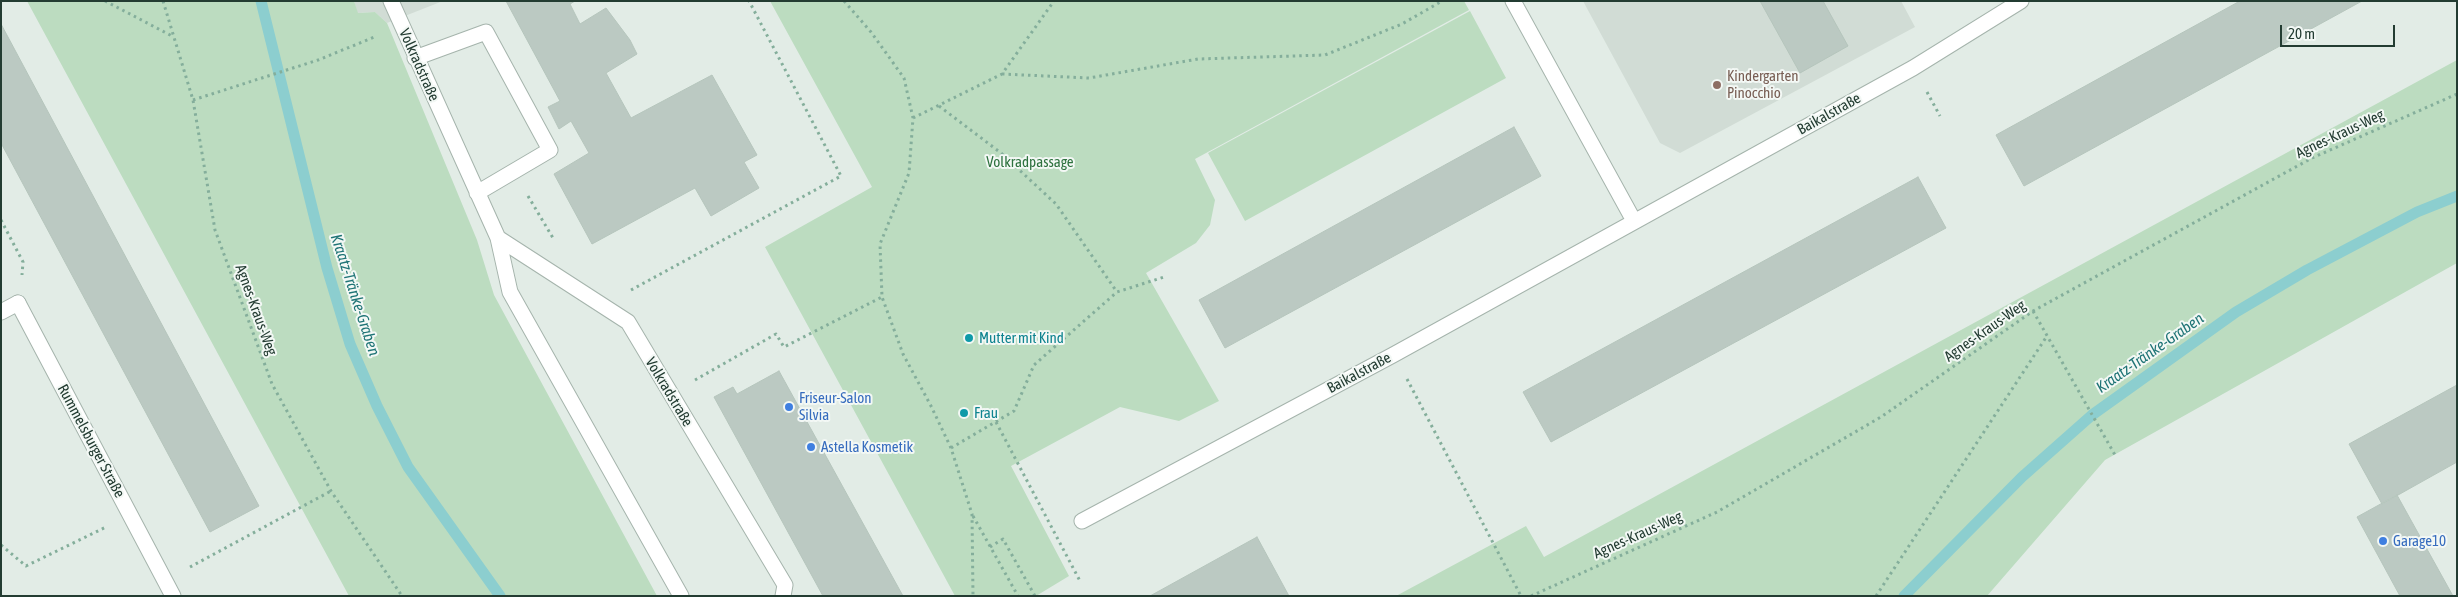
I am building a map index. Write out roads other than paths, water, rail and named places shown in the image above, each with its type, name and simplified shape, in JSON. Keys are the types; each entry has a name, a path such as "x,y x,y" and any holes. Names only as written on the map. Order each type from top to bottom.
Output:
{"street":[{"name":"Volkradstraße","path":"391,1 415,58 498,238 510,292 681,596"},
{"path":"1513,1 1634,221"},
{"name":"Baikalstraße","path":"1082,521 1393,355 1912,68 2021,1"},
{"path":"415,58 486,32 550,150 477,193"},
{"name":"Volkradstraße","path":"498,238 628,322 785,585 784,596"},
{"name":"Rummelsburger Straße","path":"1,312 18,303 173,596"}],"waterway":[{"name":"Kraatz-Tränke-Graben","path":"261,1 327,268 350,344 377,406 408,467 500,596"},
{"name":"Kraatz-Tränke-Graben","path":"1904,596 2022,477 2092,415 2236,312 2307,270 2417,212 2457,196"}],"place":[{"name":"Kindergarten Pinocchio","path":"1717,85"},
{"name":"Mutter mit Kind","path":"969,338"},
{"name":"Friseur-Salon Silvia","path":"789,407"},
{"name":"Frau","path":"964,413"},
{"name":"Astella Kosmetik","path":"811,447"},
{"name":"Garage10","path":"2383,541"}],"park label":[{"name":"Volkradpassage","path":"1030,162"}]}
